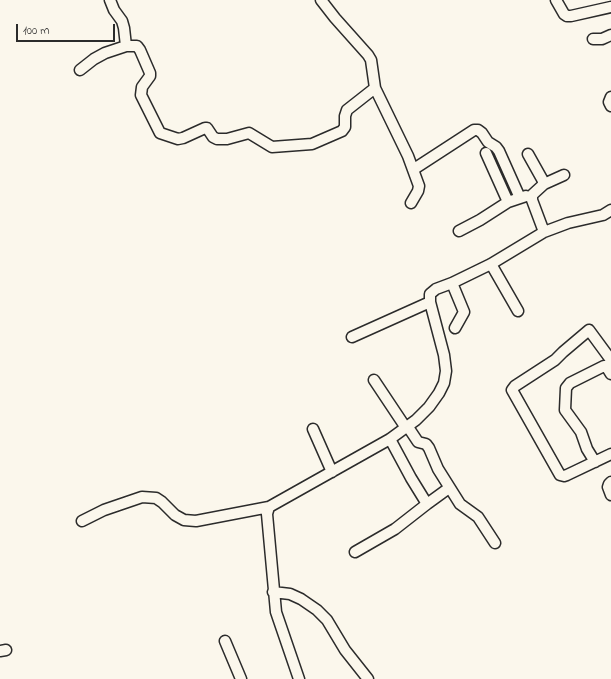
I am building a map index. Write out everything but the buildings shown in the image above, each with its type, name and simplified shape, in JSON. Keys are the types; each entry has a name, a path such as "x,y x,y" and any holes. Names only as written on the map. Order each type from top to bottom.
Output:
{"street":[{"path":"110,0 114,10 122,22 126,46"},
{"path":"321,0 368,55 372,66 375,88 414,170 419,186 418,191 410,203"},
{"path":"556,0 564,14 567,16 611,7"},
{"path":"593,39 602,39 611,35"},
{"path":"80,70 100,56 126,46 137,46 150,73 150,76 142,87 141,96 157,129 163,135 178,139 207,128 213,137 217,139 226,139 249,133 272,147 312,144 342,130 345,127 345,116 347,110 375,88"},
{"path":"611,97 609,102 611,106"},
{"path":"414,170 474,130 478,130 488,142 499,151 520,198"},
{"path":"486,153 508,202"},
{"path":"528,154 544,184"},
{"path":"459,231 480,220 508,202 532,195 544,184 564,175"},
{"path":"532,195 532,200 544,232"},
{"path":"82,521 104,510 142,497 156,498 175,515 184,520 196,520 269,507 390,439 407,427 429,407 444,383 446,371 444,355 430,302 430,294 436,289 491,264 544,232 568,223 603,215 611,210"},
{"path":"491,264 518,311"},
{"path":"452,283 464,312 455,328"},
{"path":"352,337 430,302"},
{"path":"611,360 589,330 555,360 515,386 512,390 560,475 567,475 611,454"},
{"path":"595,462 587,449 581,432 565,410 566,388 570,383 602,366 606,366 611,374"},
{"path":"374,380 418,442 428,446 436,466 462,507 478,517 495,543"},
{"path":"312,429 332,472"},
{"path":"390,439 427,504"},
{"path":"611,482 608,484 608,487 611,495"},
{"path":"355,552 395,529 449,488"},
{"path":"269,507 267,514 276,612 299,679"},
{"path":"274,592 290,594 301,599 317,610 327,620 345,650 368,679"},
{"path":"225,641 241,679"}]}
